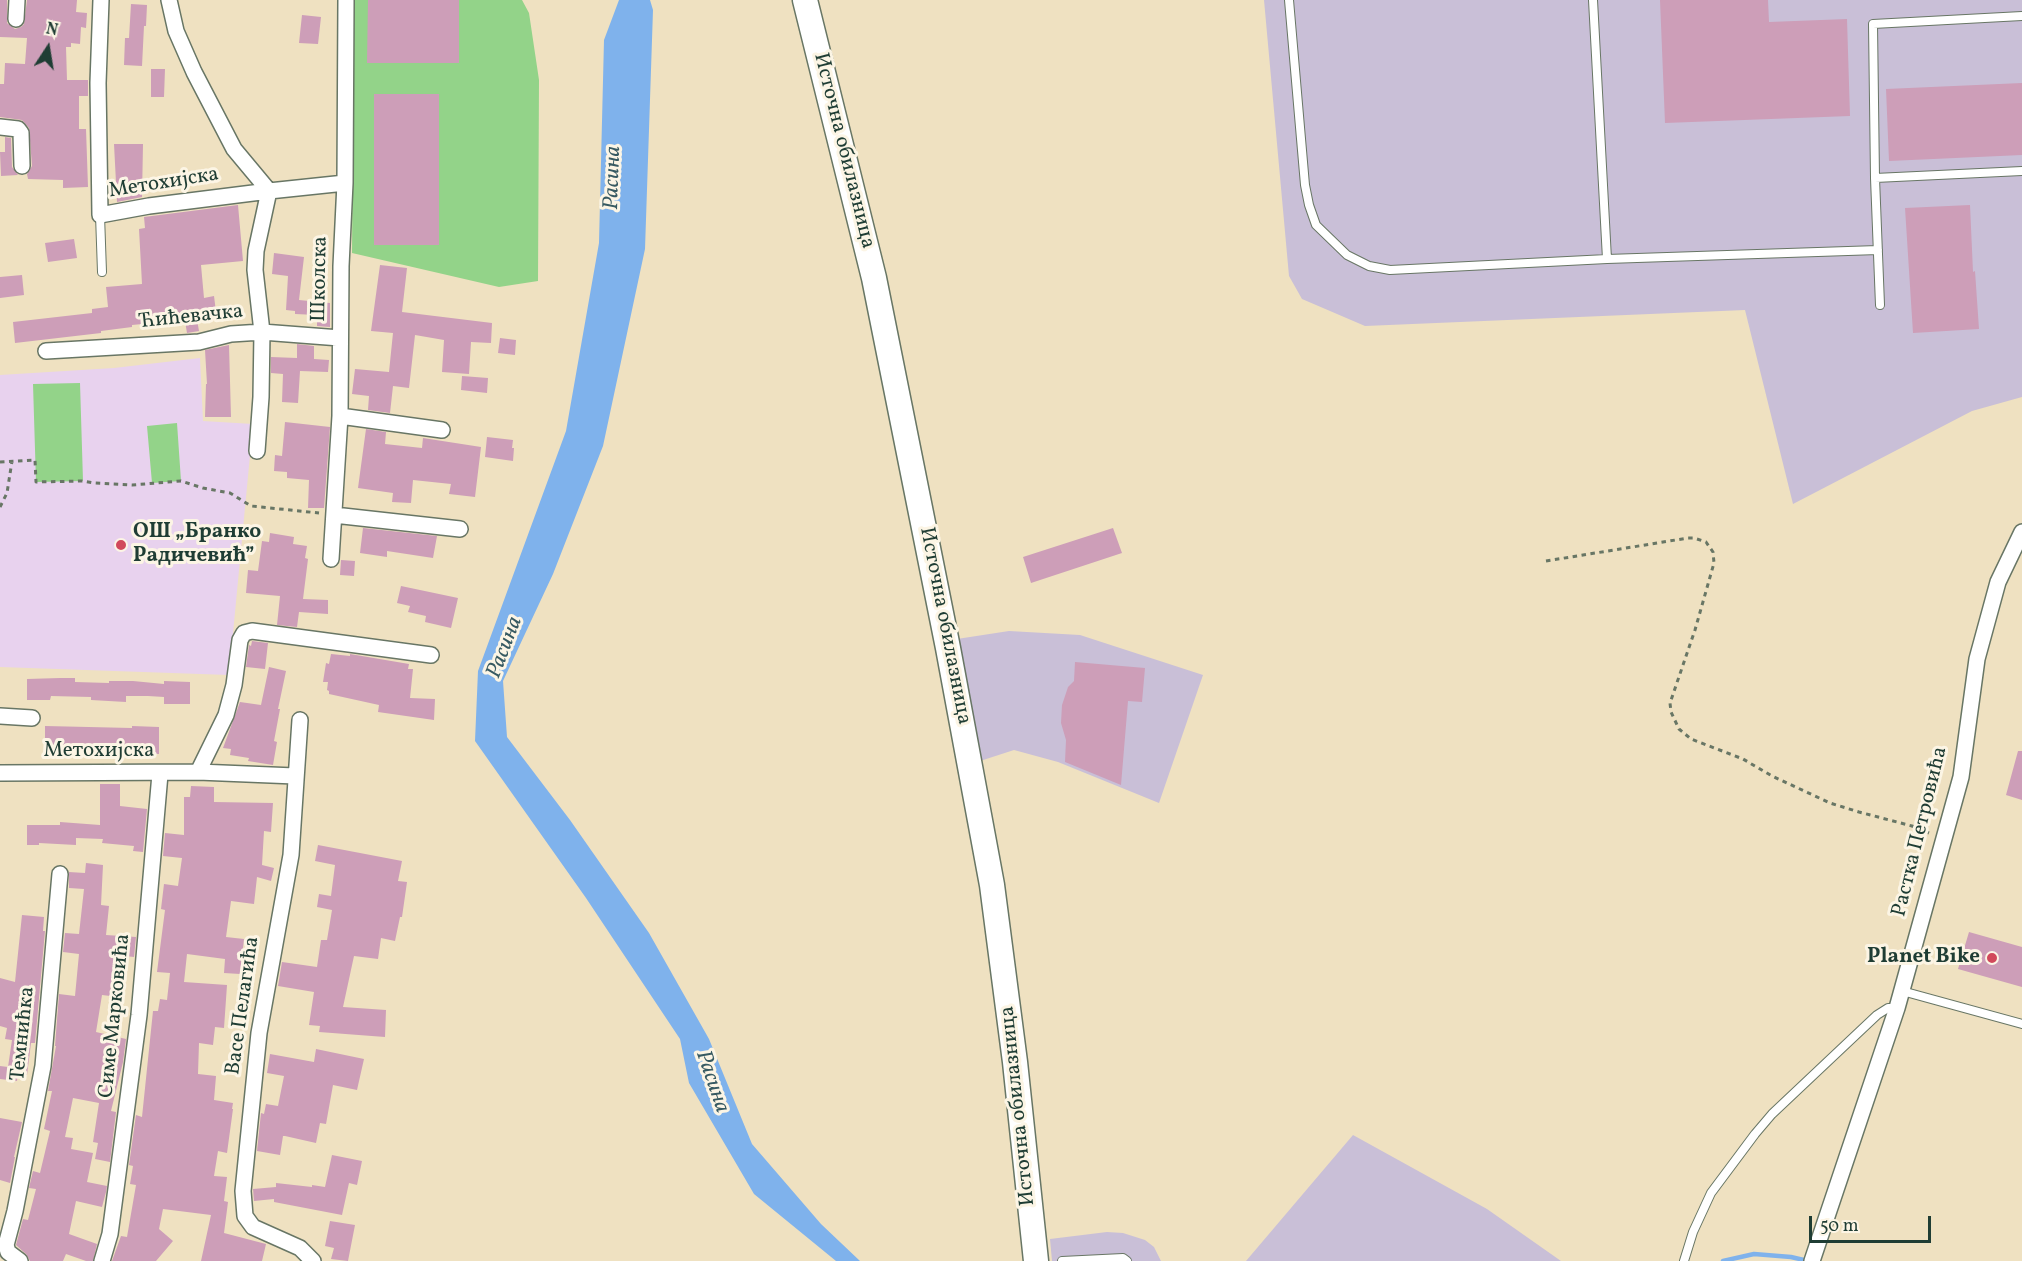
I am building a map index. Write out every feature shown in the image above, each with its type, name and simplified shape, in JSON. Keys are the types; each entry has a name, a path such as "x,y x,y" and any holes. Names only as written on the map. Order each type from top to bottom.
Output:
{"main road":[{"name":"Источна обилазница","path":"805,0 874,278 941,613 992,885 1015,1062 1036,1261"}],"street":[{"path":"16,19 17,0"},
{"name":"Метохијска","path":"101,0 98,83 100,215 149,206 269,191"},
{"name":"Метохијска","path":"168,0 176,31 194,72 234,149 269,191"},
{"name":"Школска","path":"331,559 340,416 346,0"},
{"path":"0,127 18,129 21,133 22,166"},
{"path":"258,451 262,332 255,270 256,251 269,191 345,183"},
{"name":"Ћићевачка","path":"46,351 199,342 231,334 262,332 340,338"},
{"path":"340,416 442,430"},
{"path":"334,515 460,529"},
{"name":"Растка Петровића","path":"1812,1261 1902,991 1961,777 1977,659 1998,582 2022,532"},
{"path":"198,772 226,716 234,685 240,640 244,633 252,631 432,655"},
{"name":"Метохијска","path":"0,716 32,718"},
{"name":"Васе Пелагића","path":"300,720 291,855 259,1033 243,1204 245,1216 253,1227 300,1248 313,1261"},
{"name":"Метохијска","path":"0,773 160,774 198,772 295,776"},
{"name":"Симе Марковића","path":"102,1261 110,1234 139,1015 160,774"},
{"name":"Темнићка","path":"20,1261 8,1252 6,1245 15,1211 43,1066 60,874"}],"lane":[{"path":"1289,0 1305,185 1309,205 1316,225 1347,255 1369,266 1390,270 1607,259 1878,250"},
{"path":"1593,0 1607,259"},
{"path":"1880,305 1875,178 1873,24 2022,16"},
{"path":"1875,178 2022,171"},
{"path":"100,215 102,272"},
{"path":"1902,991 2022,1024"},
{"path":"1684,1261 1712,1193 1755,1134 1772,1114 1877,1015 1888,1008 1897,1008"},
{"path":"1062,1261 1123,1258 1127,1261"}],"path":[{"path":"0,462 36,460 36,482 83,481 132,485 181,481 230,493 251,506 334,515"},
{"path":"0,507 7,494 12,462"},
{"path":"1546,561 1688,538 1706,542 1713,552 1714,563 1695,630 1670,703 1671,712 1679,729 1691,739 1743,759 1802,791 1859,812 1912,826 1943,842"}],"shaded area":[{"path":"1264,0 2022,0 2022,397 1972,411 1793,504 1745,310 1365,326 1302,299 1289,276"},
{"name":"ОШ „Бранко Радичевић”","path":"200,358 203,421 253,424 229,675 0,667 0,375 114,368"},
{"path":"1009,631 1080,635 1203,675 1159,803 1058,762 1014,750 977,762 957,639"},
{"path":"1353,1135 1487,1209 1561,1261 1246,1261"},
{"path":"1107,1232 1123,1233 1145,1240 1154,1247 1161,1261 1052,1261 1050,1239"}],"green space":[{"path":"354,0 522,0 529,13 539,80 538,281 499,287 352,253"},
{"path":"80,383 83,481 36,482 33,384"},
{"path":"177,423 181,481 152,483 147,426"}],"water":[{"name":"Расина","path":"619,0 650,0 653,10 645,249 603,446 553,574 503,681 507,737 570,820 649,933 709,1039 752,1144 821,1224 860,1261 836,1261 754,1194 689,1083 680,1039 586,898 475,741 478,671 566,431 599,243 604,40"}],"building":[{"path":"0,0 7,0 7,23 15,29 24,24 27,0 77,0 76,12 87,13 86,28 81,27 80,44 71,43 71,47 66,47 67,80 88,80 88,96 79,96 79,129 86,129 88,187 63,188 63,180 28,179 27,174 32,166 29,128 22,120 0,117 0,84 4,84 5,63 25,64 27,38 0,37"},
{"path":"368,0 459,0 459,63 367,63"},
{"path":"1660,0 1768,0 1769,22 1847,19 1850,116 1665,123"},
{"path":"131,4 147,5 142,66 124,65 125,38 129,38"},
{"path":"302,15 321,17 318,44 299,43"},
{"path":"151,69 165,69 164,97 151,97"},
{"path":"2022,83 2022,155 1889,161 1886,89"},
{"path":"374,94 439,94 439,245 374,245"},
{"path":"5,137 11,138 12,167 18,175 1,176 0,152 5,152"},
{"path":"114,144 143,144 142,197 117,202"},
{"path":"238,205 243,261 201,265 204,298 214,296 216,312 196,314 199,331 187,333 185,321 173,323 173,321 132,325 132,327 101,331 101,333 15,343 13,322 92,313 92,309 108,307 106,287 142,284 139,229 145,228 144,217"},
{"path":"1970,205 1973,272 1975,271 1979,329 1913,333 1905,208"},
{"path":"74,239 77,258 48,262 45,243"},
{"path":"274,253 304,257 299,300 330,303 330,327 317,326 317,315 295,314 295,311 286,310 288,276 272,274"},
{"path":"380,265 407,268 402,312 492,323 491,343 471,342 469,374 442,372 444,340 415,335 409,388 393,386 390,413 368,410 369,396 352,394 355,369 389,372 393,333 371,331"},
{"path":"22,275 24,295 0,298 0,277"},
{"path":"500,338 516,340 515,355 498,353"},
{"path":"297,344 314,346 314,359 329,360 328,372 300,371 298,403 282,402 283,374 271,373 271,357 297,358"},
{"path":"229,345 231,417 205,417 207,384 205,350"},
{"path":"462,376 488,378 487,393 461,390"},
{"path":"285,422 330,427 324,508 308,508 309,480 287,478 287,472 274,471 275,455 282,456"},
{"path":"366,429 386,432 385,444 422,448 423,438 481,447 475,497 449,494 451,484 413,480 411,503 392,502 393,493 358,488"},
{"path":"487,437 513,440 513,461 485,457"},
{"path":"363,528 437,536 433,558 387,551 387,557 360,553"},
{"path":"1113,528 1122,553 1031,583 1023,557"},
{"path":"270,533 294,537 293,544 307,546 305,558 308,559 303,599 328,600 328,614 299,612 297,627 277,625 280,596 246,593 248,570 258,571 262,541 269,542"},
{"path":"341,560 355,561 354,576 340,575"},
{"path":"401,586 458,598 451,628 425,622 426,616 408,612 410,606 397,603"},
{"path":"252,641 268,643 265,669 246,667 249,645 251,646"},
{"path":"331,654 350,656 350,654 409,664 408,669 413,669 410,698 435,699 434,720 378,712 379,705 329,694 328,682 323,682 326,663 329,664"},
{"path":"1075,662 1145,668 1142,702 1128,701 1121,785 1065,762 1066,740 1061,723 1062,705 1068,687 1074,681"},
{"path":"269,667 286,671 278,709 280,709 274,741 277,742 273,765 230,755 231,749 223,748 240,702 261,705"},
{"path":"75,678 75,682 133,681 164,684 164,681 190,682 190,704 164,704 164,697 148,696 126,696 126,702 91,700 91,697 51,696 50,700 27,700 27,679"},
{"path":"45,726 159,727 159,754 64,750 64,753 45,753"},
{"path":"2018,751 2022,751 2022,800 2006,795"},
{"path":"100,784 120,784 120,806 147,809 143,852 133,851 134,846 102,843 103,839 76,838 76,845 39,843 39,845 27,845 27,825 60,825 60,822 100,825"},
{"path":"191,786 214,787 214,802 273,803 271,832 264,831 262,865 274,868 271,881 257,877 254,904 231,901 226,937 244,939 240,974 224,973 225,959 187,954 184,982 227,985 224,1028 215,1027 213,1045 199,1043 198,1074 216,1076 214,1100 233,1103 227,1153 218,1151 214,1176 227,1177 224,1201 228,1202 224,1233 266,1244 262,1261 201,1261 211,1215 163,1209 159,1229 173,1241 156,1261 112,1261 121,1236 127,1237 136,1185 130,1184 133,1166 129,1165 136,1115 142,1117 153,1011 158,1011 160,999 167,1000 170,973 157,972 165,910 161,909 164,884 178,886 182,858 163,856 165,833 184,835 184,797 190,797"},
{"path":"318,845 402,861 398,881 407,882 402,917 400,917 395,941 381,938 378,959 354,956 343,1007 386,1010 385,1037 319,1032 320,1026 309,1025 314,992 278,986 282,962 317,967 321,940 327,940 332,910 317,907 319,894 331,896 335,865 315,861"},
{"path":"86,863 103,865 101,905 109,906 106,935 136,937 134,957 125,956 119,997 102,995 96,1032 126,1039 111,1111 116,1112 110,1162 95,1159 98,1143 93,1142 99,1103 73,1098 65,1137 73,1138 71,1149 93,1153 87,1182 107,1186 102,1207 76,1201 69,1234 97,1244 93,1261 66,1254 63,1261 30,1261 16,1245 23,1219 28,1220 36,1189 29,1188 33,1171 40,1173 50,1131 44,1129 52,1091 48,1091 56,1046 59,994 75,996 79,954 63,952 65,933 79,934 84,889 69,888 69,872 85,873"},
{"path":"22,915 44,917 43,931 45,931 35,1043 31,1043 27,1075 18,1073 17,1081 0,1079 0,1066 8,1067 12,1040 5,1039 7,1028 0,1026 0,978 15,982"},
{"name":"Planet Bike","path":"1969,932 2022,947 2022,987 1958,969"},
{"path":"316,1049 364,1059 357,1090 333,1085 326,1124 320,1123 316,1143 283,1136 280,1155 257,1151 261,1113 264,1114 266,1104 278,1106 284,1076 267,1073 270,1054 314,1062"},
{"path":"0,1118 22,1122 10,1183 0,1180"},
{"path":"332,1155 362,1161 357,1185 349,1183 342,1215 274,1202 274,1199 254,1201 253,1189 276,1187 276,1183 325,1187"},
{"path":"330,1221 355,1225 348,1261 331,1259 334,1248 325,1246"}],"waterway":[{"path":"1723,1261 1754,1254 1808,1261"}],"place":[{"name":"ОШ „Бранко Радичевић”","path":"121,545"},
{"name":"Planet Bike","path":"1992,958"}]}
